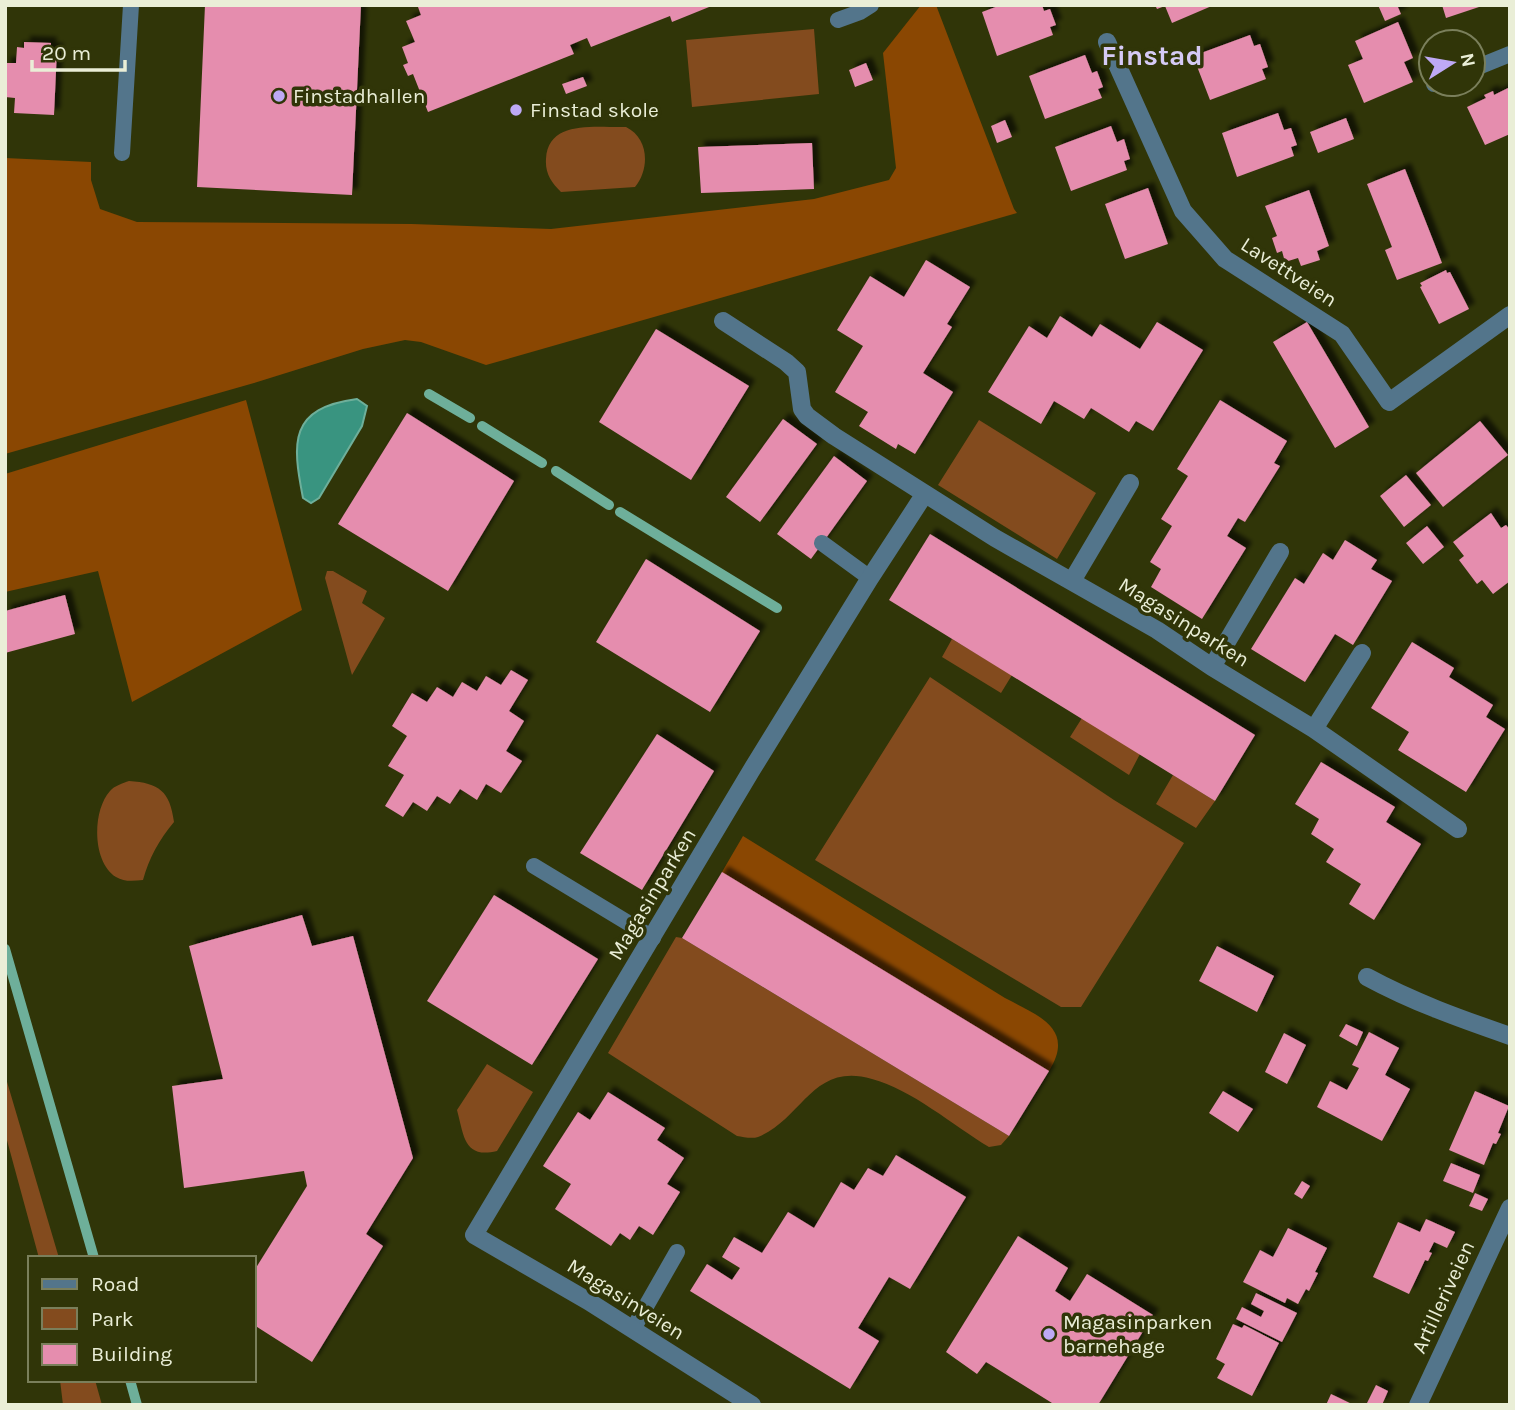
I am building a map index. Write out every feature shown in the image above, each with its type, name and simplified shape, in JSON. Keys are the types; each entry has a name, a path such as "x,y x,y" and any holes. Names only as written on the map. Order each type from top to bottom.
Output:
{"street":[{"name":"Lavettveien","path":"1107,42 1183,211 1225,258 1342,334 1389,402 1510,315"},
{"path":"723,321 797,372 800,380 800,402 807,416 924,495"},
{"path":"1072,581 1130,483"},
{"name":"Magasinparken","path":"474,1235 653,939 733,800 924,495 1157,630 1314,729 1458,829"},
{"path":"1212,667 1280,552"},
{"path":"1314,729 1362,653"},
{"path":"1367,977 1393,992 1451,1016 1510,1036"},
{"name":"Artilleriveien","path":"1418,1405 1510,1208"},
{"name":"Magasinveien","path":"474,1235 633,1329 752,1405"}],"lane":[{"path":"122,153 131,5"},
{"path":"838,20 871,5"},
{"path":"1487,63 1510,54"},
{"path":"822,543 870,578"},
{"path":"534,866 653,939"},
{"path":"633,1329 677,1252"}],"green space":[{"path":"814,29 819,94 692,107 686,40"},
{"path":"626,127 639,138 645,154 643,172 635,187 561,192 554,185 548,173 546,159 549,146 555,137 576,128"},
{"path":"979,420 1096,493 1057,559 938,485"},
{"path":"327,571 333,571 367,591 362,603 385,618 352,675 325,578"},
{"path":"952,639 1012,675 1001,693 942,657"},
{"path":"930,677 1114,800 1184,843 1081,1007 1061,1007 815,860"},
{"path":"1082,718 1140,754 1129,775 1070,737"},
{"path":"1173,775 1215,801 1196,828 1156,804"},
{"path":"129,781 148,784 161,791 170,803 174,822 155,849 143,880 132,881 116,877 108,870 102,860 97,836 104,800 110,791"},
{"path":"676,937 682,938 1009,1136 1001,1145 989,1147 902,1091 872,1079 852,1076 835,1078 821,1085 773,1129 758,1137 737,1136 608,1053"},
{"path":"487,1064 533,1092 497,1151 486,1153 478,1152 467,1143 457,1110"},
{"path":"5,1075 58,1256 38,1256 5,1133"},
{"path":"60,1382 96,1382 102,1405 63,1405"}],"shaded area":[{"path":"921,5 936,5 1017,213 486,365 421,342 405,340 363,349 5,454 5,158 91,162 91,180 100,209 137,222 412,224 551,229 814,199 889,180 896,168 883,53"},
{"path":"246,400 302,610 132,702 98,571 5,592 5,474"},
{"path":"743,836 1040,1017 1055,1033 1058,1044 1049,1071 722,872"}],"water":[{"path":"357,399 367,406 362,426 319,498 311,503 303,498 299,478 297,444 300,431 318,410"}],"building":[{"name":"Finstadhallen","path":"205,5 361,5 352,195 197,187"},
{"path":"714,5 672,22 670,16 591,47 587,38 570,45 574,54 428,112 413,74 408,76 403,65 408,63 402,47 415,42 406,21 421,15 418,7"},
{"path":"1001,5 1042,5 1044,11 1050,9 1056,25 1050,27 1053,35 997,56 982,12"},
{"path":"1155,5 1214,5 1172,23 1165,6 1157,9"},
{"path":"1378,5 1397,5 1401,14 1385,21"},
{"path":"1442,5 1482,5 1482,6 1446,18"},
{"path":"1398,22 1413,58 1404,62 1413,82 1364,103 1348,65 1363,59 1355,41"},
{"path":"1250,35 1254,46 1260,44 1268,67 1262,69 1266,79 1210,100 1193,56"},
{"path":"24,42 51,43 50,49 57,49 54,115 14,113 15,98 5,97 5,63 16,63 17,47 24,48"},
{"path":"1085,55 1092,73 1097,71 1103,87 1098,89 1102,98 1045,119 1029,76"},
{"path":"866,63 873,80 855,87 849,70"},
{"path":"583,77 587,86 566,94 562,84"},
{"path":"1510,87 1510,134 1485,145 1467,107 1487,98 1487,94 1493,91 1494,95"},
{"path":"1278,113 1284,130 1291,128 1297,145 1291,147 1294,156 1237,177 1222,133"},
{"path":"1346,118 1354,139 1318,153 1310,132"},
{"path":"1005,120 1012,137 997,143 991,126"},
{"path":"1111,126 1117,142 1124,139 1130,159 1124,161 1127,170 1071,191 1055,147"},
{"path":"812,143 814,189 701,193 698,147"},
{"path":"1405,169 1442,263 1397,280 1385,250 1392,247 1367,184"},
{"path":"1148,188 1168,244 1125,259 1105,204"},
{"path":"1309,190 1329,246 1317,251 1320,260 1301,266 1298,258 1285,262 1282,251 1277,253 1272,238 1277,236 1265,206"},
{"path":"926,260 970,287 947,324 952,327 923,373 953,392 915,454 898,444 896,449 859,426 868,412 835,392 863,346 837,330 870,276 904,297"},
{"path":"1446,270 1447,273 1450,272 1469,309 1439,324 1420,283"},
{"path":"1060,316 1092,337 1100,324 1140,349 1157,322 1203,350 1153,431 1136,421 1129,432 1091,408 1084,419 1054,401 1041,424 988,392 1029,326 1047,338"},
{"path":"1307,322 1369,427 1335,448 1273,342"},
{"path":"656,329 749,386 691,480 599,422"},
{"path":"1220,400 1287,441 1274,463 1280,466 1245,522 1238,518 1227,536 1246,548 1202,619 1151,587 1161,569 1150,562 1172,526 1161,519 1188,476 1177,469"},
{"path":"407,413 514,481 448,591 338,524"},
{"path":"783,419 817,444 760,522 726,497"},
{"path":"1480,421 1508,455 1443,507 1416,473"},
{"path":"834,456 867,481 811,559 777,534"},
{"path":"1406,475 1431,505 1404,527 1380,496"},
{"path":"1491,513 1501,528 1506,525 1510,530 1510,581 1493,594 1482,580 1477,584 1459,560 1464,556 1453,542"},
{"path":"1427,526 1444,547 1423,564 1406,543"},
{"path":"930,534 1255,735 1215,801 889,600"},
{"path":"1345,540 1377,560 1371,569 1392,581 1353,645 1335,634 1305,682 1251,649 1295,578 1304,584 1323,553 1333,560"},
{"path":"646,559 760,631 710,712 596,642"},
{"path":"65,595 75,634 5,653 5,611"},
{"path":"1412,642 1454,668 1449,677 1493,705 1486,717 1505,729 1466,792 1398,750 1409,732 1371,708"},
{"path":"511,670 528,680 509,711 524,721 506,751 522,761 501,793 486,784 477,800 460,789 450,804 437,796 427,811 413,802 403,817 385,806 404,775 388,766 407,736 392,726 412,693 427,702 437,687 453,697 462,682 477,691 486,676 501,685"},
{"path":"657,734 714,771 642,890 580,853"},
{"path":"1321,762 1395,807 1386,822 1421,844 1374,920 1349,904 1361,884 1326,862 1334,849 1311,834 1319,819 1295,804"},
{"path":"722,872 1049,1071 1009,1136 682,938"},
{"path":"494,895 598,959 532,1065 427,1001"},
{"path":"302,915 312,946 353,936 413,1158 366,1234 383,1246 312,1362 256,1326 256,1268 307,1186 304,1171 184,1188 172,1086 223,1079 189,946"},
{"path":"1217,946 1274,976 1257,1012 1199,981"},
{"path":"1346,1024 1363,1032 1357,1046 1339,1036"},
{"path":"1369,1032 1399,1048 1385,1075 1410,1089 1382,1141 1317,1107 1330,1081 1347,1090 1359,1068 1352,1065"},
{"path":"1284,1033 1306,1045 1287,1084 1265,1072"},
{"path":"1223,1091 1253,1109 1238,1132 1209,1113"},
{"path":"1475,1091 1509,1106 1498,1133 1501,1134 1496,1144 1493,1143 1484,1165 1449,1150"},
{"path":"608,1092 665,1128 657,1140 684,1158 667,1184 680,1192 653,1235 639,1226 630,1240 620,1233 611,1246 555,1209 571,1184 543,1166 578,1112 590,1120"},
{"path":"896,1155 966,1197 910,1289 889,1277 858,1328 879,1341 850,1389 690,1291 707,1264 732,1280 740,1268 722,1257 734,1237 762,1253 788,1212 814,1228 841,1182 854,1190 868,1168 883,1176"},
{"path":"1451,1163 1480,1175 1473,1193 1443,1181"},
{"path":"1302,1181 1310,1186 1302,1199 1294,1194"},
{"path":"1475,1193 1488,1199 1482,1211 1469,1206"},
{"path":"1426,1219 1455,1232 1447,1248 1434,1242 1429,1252 1432,1253 1428,1261 1425,1260 1409,1294 1373,1277 1398,1222 1420,1232"},
{"path":"1288,1228 1327,1248 1309,1291 1306,1289 1298,1304 1287,1298 1285,1303 1243,1282 1260,1250 1273,1257"},
{"name":"Magasinparken barnehage","path":"1018,1236 1068,1268 1055,1291 1070,1301 1087,1274 1153,1315 1098,1405 1051,1405 1052,1403 986,1362 977,1374 946,1352"},
{"path":"1256,1293 1297,1313 1282,1342 1236,1319 1242,1307 1261,1317 1264,1311 1251,1304"},
{"path":"1233,1324 1242,1328 1244,1325 1279,1343 1252,1396 1217,1378 1225,1364 1216,1359"},
{"path":"1376,1385 1388,1391 1382,1405 1366,1405"},
{"path":"1331,1394 1354,1405 1326,1405"}],"waterway":[{"path":"429,394 470,418"},
{"path":"482,426 542,463"},
{"path":"556,471 609,505"},
{"path":"620,512 777,608"},
{"path":"5,949 93,1256"},
{"path":"131,1382 137,1405"}],"place":[{"name":"Finstadhallen","path":"279,96"},
{"name":"Finstad skole","path":"516,110"},
{"name":"Magasinparken barnehage","path":"1049,1334"}],"district":[{"name":"Finstad","path":"1152,55"}]}
